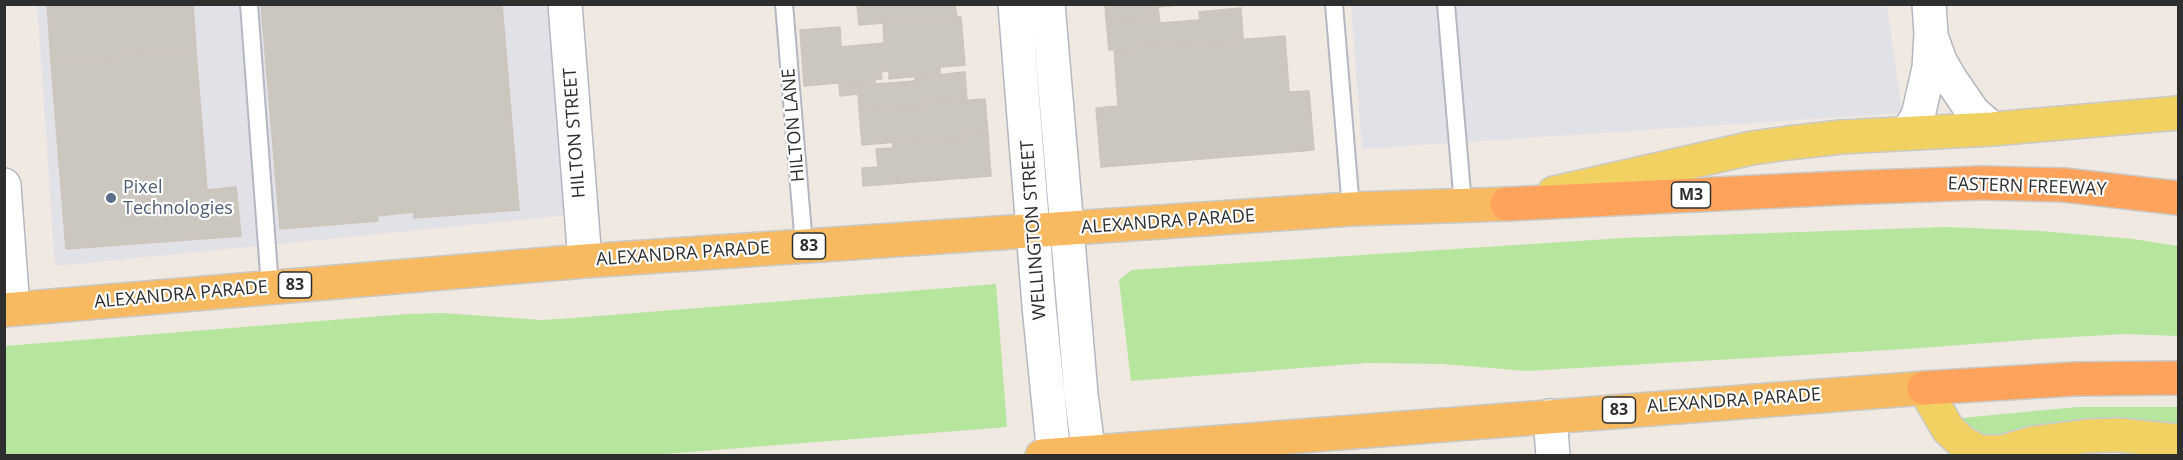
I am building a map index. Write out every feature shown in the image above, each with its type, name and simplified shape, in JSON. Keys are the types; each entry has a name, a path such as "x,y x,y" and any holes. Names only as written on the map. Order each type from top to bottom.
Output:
{"highway":[{"name":"EASTERN FREEWAY","path":"1875,186 1982,183 2064,185 2178,198"},
{"name":"ALEXANDRA PARADE","path":"9,310 585,261 1352,209 1507,204 1875,186"},
{"name":"ALEXANDRA PARADE","path":"1050,455 1924,388 2074,379 2178,378"}],"main road":[{"name":"ALEXANDRA PARADE","path":"1507,204 1752,148 1809,141 1992,129 2178,113"},
{"path":"1924,388 1942,420 1956,436 1972,449 1988,454 2033,443 2087,436 2118,435 2178,441"}],"street":[{"name":"HILTON STREET","path":"565,4 585,261"},
{"name":"WELLINGTON STREET","path":"1016,4 1050,455"},
{"name":"WELLINGTON STREET","path":"1048,4 1088,453"},
{"path":"1930,19 1937,54 1949,77 1973,112 1992,129"},
{"path":"1907,133 1918,116 1929,68 1930,19"},
{"path":"4,185 9,310"},
{"path":"1550,416 1553,456"}],"lane":[{"path":"249,4 270,287"},
{"name":"HILTON LANE","path":"784,4 804,246"},
{"path":"1334,4 1352,209"},
{"path":"1446,4 1463,205"}],"shaded area":[{"path":"37,5 560,5 581,214 55,266"},
{"path":"1351,5 1887,5 1902,113 1362,149"}],"green space":[{"path":"1946,227 2040,231 2133,239 2178,246 2178,336 2124,334 1526,371 1443,364 1367,363 1131,381 1119,280 1132,270 1624,238"},
{"path":"996,284 1007,427 639,456 5,455 5,346 408,314 442,313 542,320 574,318"},
{"path":"2077,407 2178,407 2178,427 2132,420 2103,421 1997,437 1976,432 1962,418"}],"building":[{"path":"47,4 193,4 196,50 51,62"},
{"path":"261,4 502,4 519,210 414,218 414,212 377,216 378,221 280,229"},
{"path":"857,4 955,4 957,17 859,25"},
{"path":"1105,4 1190,4 1158,7 1159,15 1106,19"},
{"path":"1241,8 1243,39 1109,50 1106,19 1159,15 1160,23 1200,20 1199,12"},
{"path":"961,17 965,65 940,67 940,74 889,79 889,71 881,72 882,79 804,86 800,30 840,27 841,47 884,43 883,23"},
{"path":"1285,36 1289,92 1309,91 1314,150 1101,167 1096,108 1118,106 1114,50"},
{"path":"196,50 207,190 236,187 241,236 66,249 51,62"},
{"path":"965,72 967,101 859,109 858,94 840,96 839,83 875,80 875,84 915,81 915,77"},
{"path":"985,99 988,134 862,145 859,109"},
{"path":"988,134 991,176 863,186 862,168 878,167 876,149 893,148 892,142"}],"place":[{"name":"Pixel Technologies","path":"111,198"}]}
